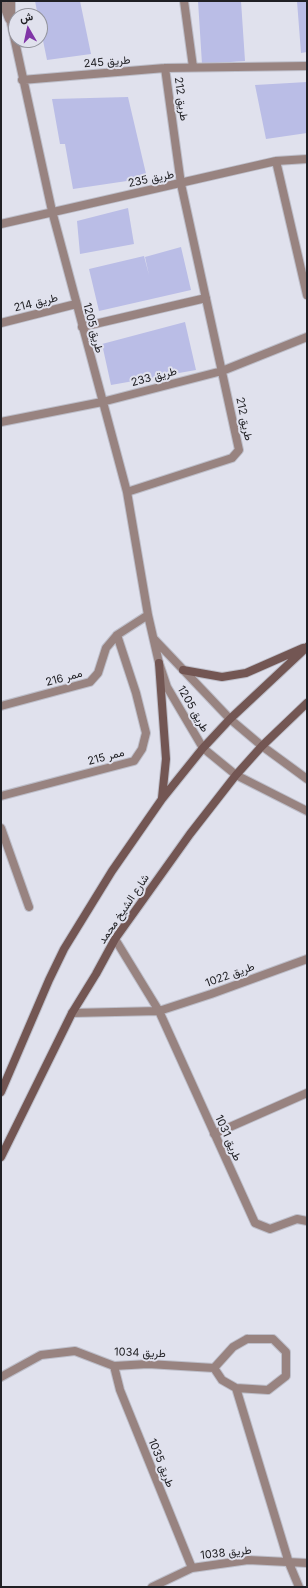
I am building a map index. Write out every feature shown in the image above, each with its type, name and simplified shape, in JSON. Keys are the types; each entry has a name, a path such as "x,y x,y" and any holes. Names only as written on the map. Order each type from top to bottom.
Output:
{"street":[{"name":"طريق 1205","path":"2,1 8,16"},
{"path":"184,1 193,67"},
{"name":"طريق 1205","path":"16,48 52,211 126,492 148,615 159,664 167,687 203,748 236,775 307,811"},
{"name":"طريق 245","path":"22,80 165,68 307,66"},
{"name":"طريق 212","path":"126,492 232,458 239,450 181,184 165,68"},
{"name":"طريق 235","path":"1,224 52,211 181,184 276,161 307,159"},
{"path":"276,161 307,295"},
{"path":"82,327 206,298"},
{"name":"طريق 214","path":"1,323 76,304"},
{"name":"طريق 233","path":"1,422 102,402 222,371 307,337"},
{"name":"ممر 216","path":"1,706 90,682 98,674 106,648 117,635 148,615"},
{"name":"ممر 215","path":"1,796 134,761 142,749 146,733 136,693 117,635"},
{"name":"طريق 1205","path":"154,639 230,719 262,746 307,779"},
{"path":"183,670 222,677 246,673 307,647"},
{"path":"1,1092 49,980 64,949 112,871 162,799 203,748 230,719 307,647"},
{"path":"159,664 166,759 162,799"},
{"name":"شارع الشيخ محمد","path":"1,1157 72,1013 115,939 190,834 236,775 262,746 307,703"},
{"path":"1,828 29,907"},
{"path":"115,939 159,1011"},
{"name":"طريق 1022","path":"72,1013 159,1011 307,959"},
{"name":"طريق 1031","path":"159,1011 255,1223 270,1229 298,1219 307,1221"},
{"path":"214,1134 307,1093"},
{"path":"247,1339 273,1339 286,1352 286,1376 268,1390 236,1388 222,1380 214,1368 232,1347 247,1339"},
{"name":"طريق 1034","path":"1,1377 40,1355 75,1351 114,1366 148,1364 214,1368"},
{"name":"طريق 1035","path":"114,1366 120,1390 192,1568"},
{"path":"236,1388 289,1563 299,1587"},
{"name":"طريق 1038","path":"152,1587 192,1568 248,1560 307,1563"}],"building":[{"path":"35,1 80,1 91,54 47,60 45,48 48,48 48,8 36,8"},
{"path":"198,1 241,1 245,61 202,64"},
{"path":"297,1 307,1 307,52 301,53"},
{"path":"307,82 307,133 266,139 255,85"},
{"path":"128,97 147,178 73,189 65,144 60,144 52,99"},
{"path":"128,208 134,244 80,254 77,221"},
{"path":"181,247 191,290 99,311 89,269 144,256 149,275 145,257"},
{"path":"185,322 196,370 111,385 102,344"}]}
